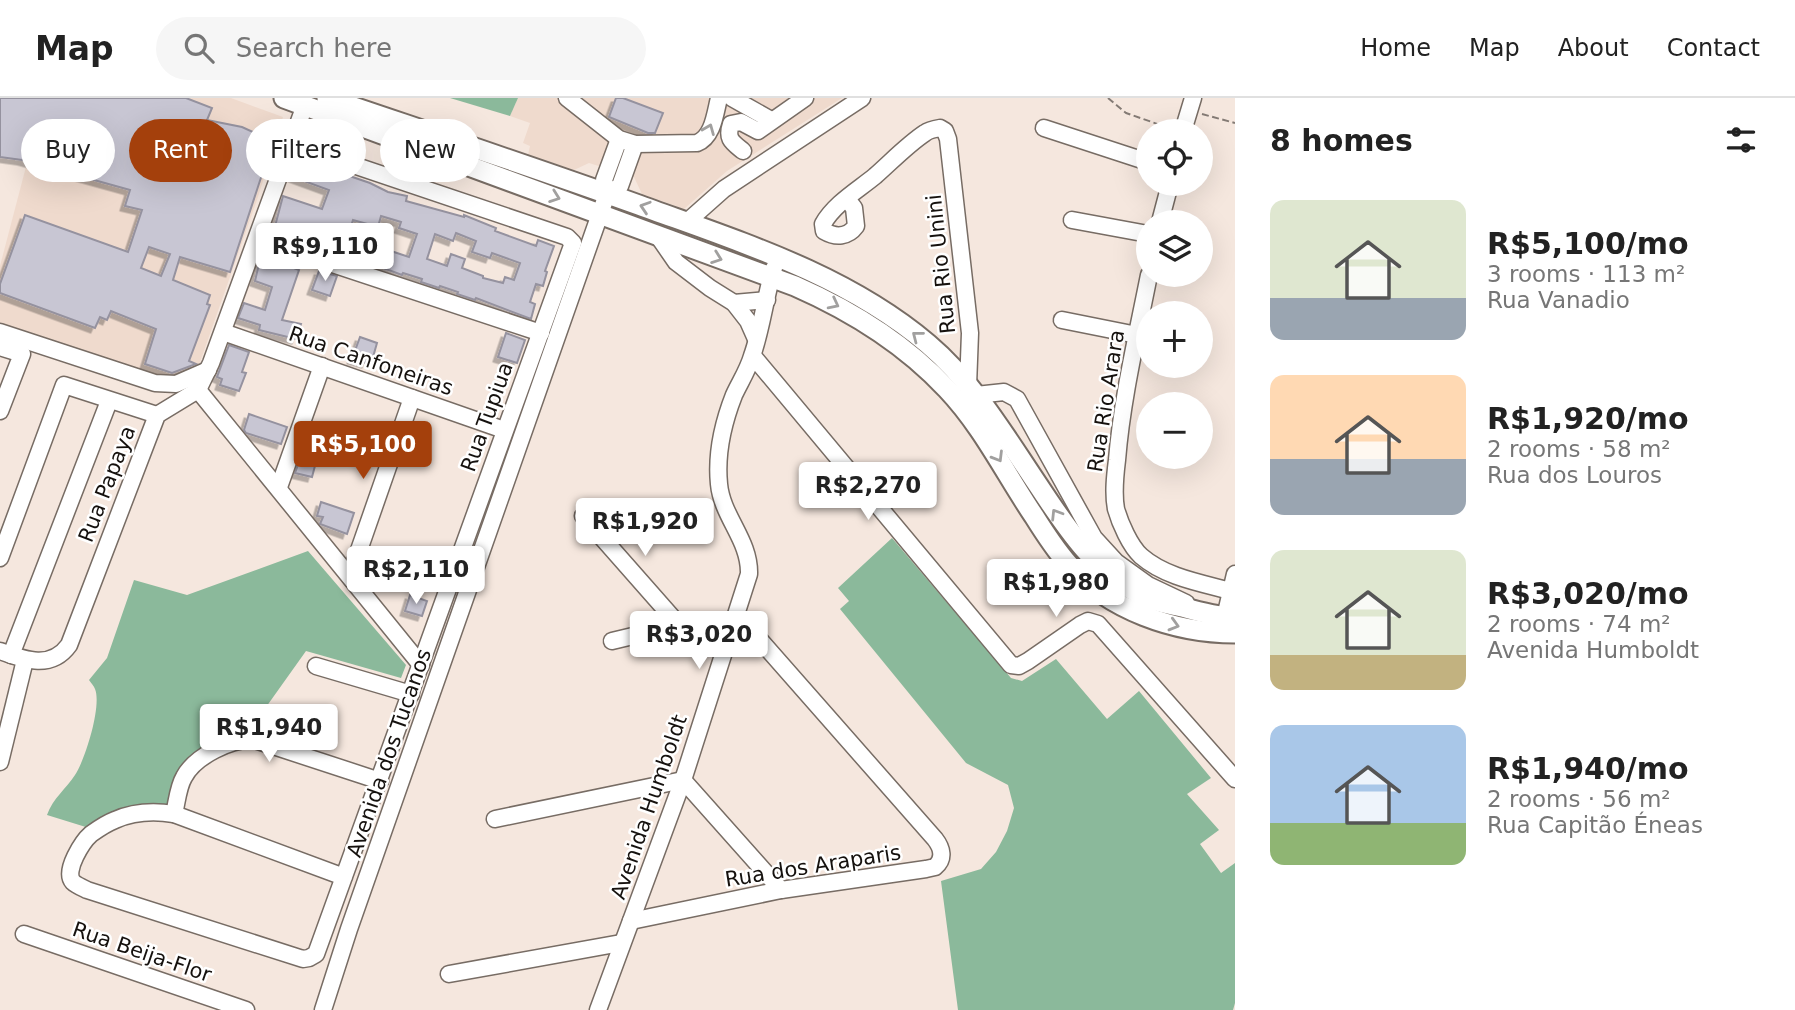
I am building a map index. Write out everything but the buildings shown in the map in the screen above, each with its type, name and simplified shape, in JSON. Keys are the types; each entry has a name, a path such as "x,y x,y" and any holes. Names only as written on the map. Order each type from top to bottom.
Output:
{"main road":[{"path":"284,98 839,305 917,360 948,390 986,436 1033,516 1069,565 1103,593 1131,611 1183,628 1232,622"},
{"path":"327,98 688,221 778,256 870,303 930,345 972,391 994,418 1062,524 1084,551 1119,582 1147,598 1232,622"}],"street":[{"path":"567,98 619,139 635,144 697,143 704,140 709,133 719,98"},
{"path":"732,98 771,120"},
{"path":"743,151 729,140 731,124 741,122 758,131 805,98"},
{"path":"688,221 724,189 862,98"},
{"path":"1187,119 1193,98"},
{"path":"300,119 305,105"},
{"name":"Rua Rio Unini","path":"853,194 925,133 940,128 945,131 970,333 972,391"},
{"path":"1044,128 1136,158"},
{"path":"619,139 604,180 607,194 620,186 635,144"},
{"name":"Rua Tupiua","path":"174,814 146,812 116,819 96,830 78,851 72,864 71,880 87,890 190,923 303,958 313,957 321,944 573,247 571,239 567,237 366,169"},
{"path":"277,182 223,332 198,390 421,665"},
{"name":"Avenida dos Tucanos","path":"323,1010 607,194"},
{"path":"1072,220 1136,232"},
{"path":"658,236 676,262 734,303 748,321 756,339"},
{"path":"257,239 541,333"},
{"name":"Avenida Humboldt","path":"598,1010 683,780 749,574 749,560 743,541 723,504 718,459 734,396 753,356 778,256"},
{"path":"734,303 767,300"},
{"path":"1062,320 1136,334"},
{"path":"0,332 155,383 176,384 208,370"},
{"name":"Rua Canfoneiras","path":"223,332 505,430"},
{"name":"Rua Rio Arara","path":"1136,340 1119,433 1116,509 1139,554 1156,566 1170,573 1233,582"},
{"path":"0,347 22,354 0,411"},
{"path":"753,356 1011,665 1019,666 1028,661 1088,621 1097,624 1235,779"},
{"path":"279,487 321,366"},
{"path":"0,558 64,385 157,415"},
{"name":"Rua Papaya","path":"12,655 44,662 55,659 69,646 157,415 198,390"},
{"path":"972,391 1004,392 1017,399 1094,538 1116,562 1148,585 1204,613"},
{"path":"350,576 412,398"},
{"path":"0,762 12,655 109,401"},
{"path":"583,516 679,625 700,639 729,639"},
{"path":"1232,622 1233,582"},
{"name":"Rua dos Araparis","path":"631,921 781,890 935,867 939,864 942,853 938,843 737,614"},
{"path":"612,641 679,625"},
{"path":"316,666 411,694"},
{"path":"344,877 174,814 183,778 209,754 244,740 255,740 380,781"},
{"path":"495,819 683,780 781,890"},
{"name":"Rua Beija-Flor","path":"24,934 246,1010"},
{"path":"449,974 621,943"}],"path":[{"path":"1108,98 1126,113 1143,119"},
{"path":"1200,114 1235,123"}],"shaded area":[{"path":"44,98 231,98 283,117 246,119 246,182 263,182 199,365 181,384 0,336 0,266 22,182 115,182 115,119 38,119"},
{"path":"518,98 842,98 727,171 684,209 642,194 634,177 589,163 574,170 528,155 530,146 523,143 530,123 510,116"}],"green space":[{"path":"450,98 518,98 510,116"},
{"path":"892,538 1011,678 1022,681 1056,659 1107,719 1139,691 1211,778 1187,794 1219,830 1200,844 1221,873 1235,863 1233,1010 958,1010 941,881 981,869 996,852 1007,831 1014,808 1008,785 966,763 840,609 849,601 838,588"},
{"path":"308,551 406,665 401,678 306,651 249,731 220,741 173,785 168,804 149,806 89,828 47,815 75,775 83,758 91,733 97,697 89,680 107,658 134,580 187,595"}]}
